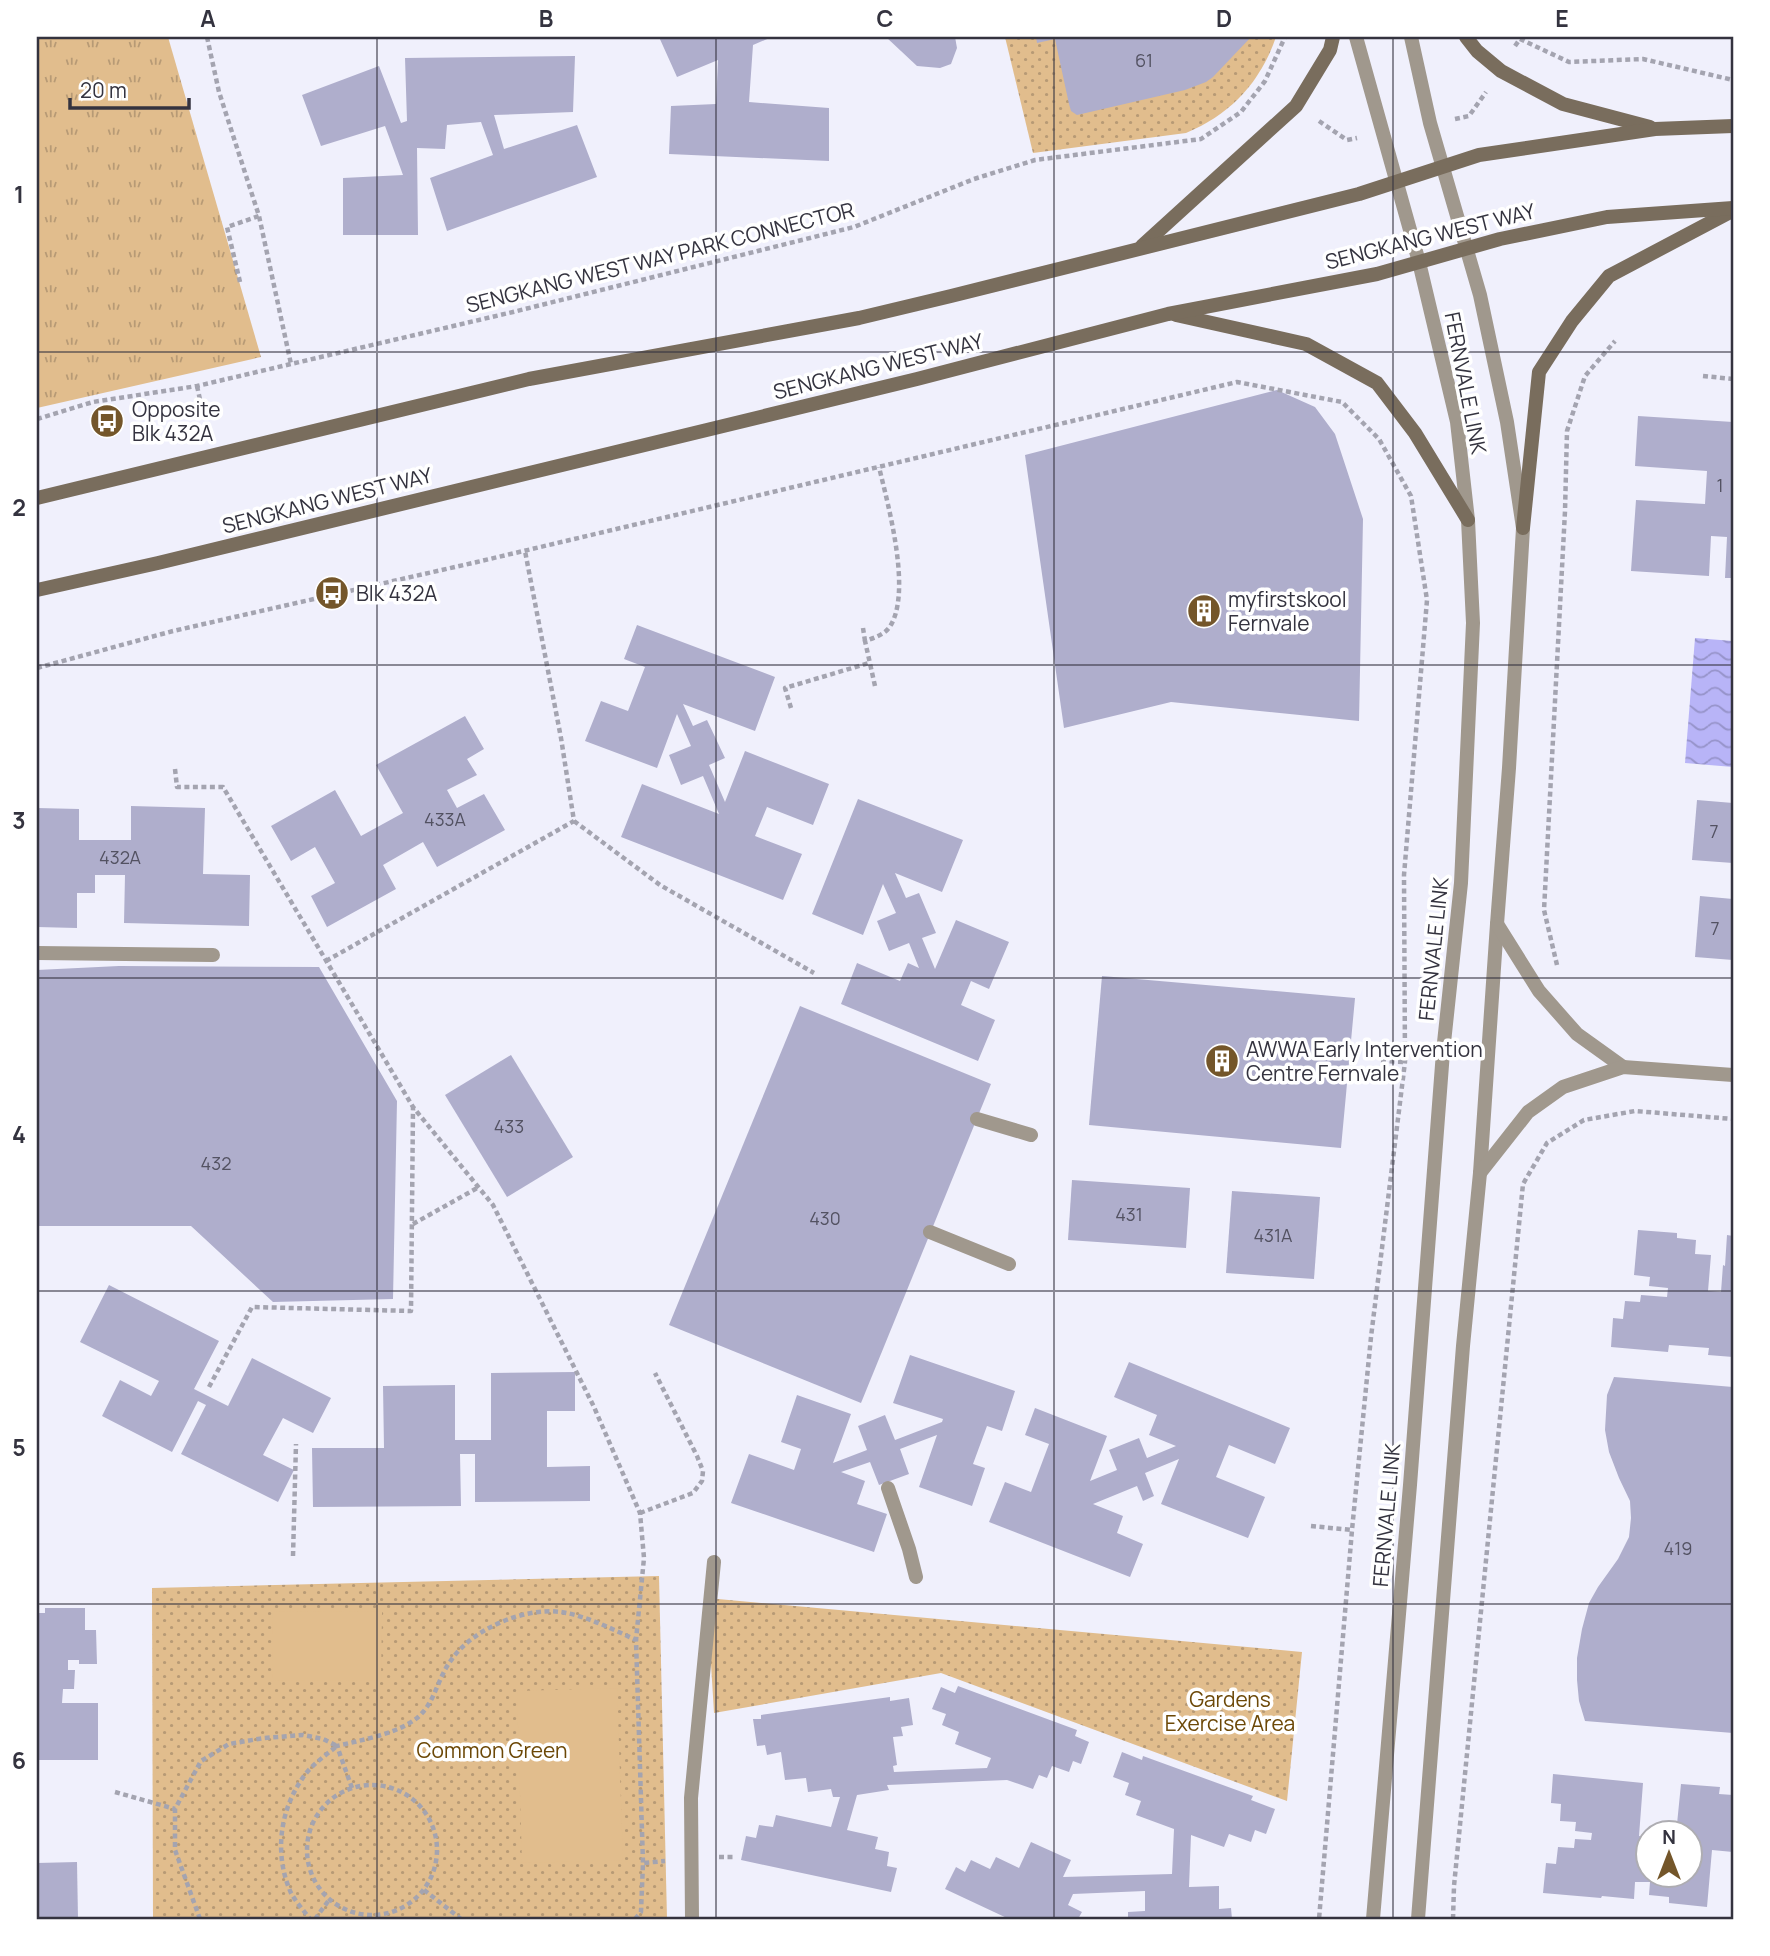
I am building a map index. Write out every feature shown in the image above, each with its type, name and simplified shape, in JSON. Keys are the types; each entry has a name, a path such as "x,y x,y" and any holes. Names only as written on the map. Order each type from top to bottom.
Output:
{"main road":[{"path":"1141,247 1296,106 1330,50 1333,37"},
{"path":"1466,37 1477,51 1501,71 1563,104 1655,129"},
{"path":"37,498 529,379 859,317 951,296 1359,194 1479,155 1655,129 1733,126"},
{"path":"1523,528 1539,372 1572,321 1609,276 1733,209"},
{"name":"SENGKANG WEST WAY","path":"37,590 890,386 1168,314 1377,274 1500,239 1607,218 1733,209"},
{"path":"1168,314 1306,344 1377,383 1415,433 1468,520"}],"street":[{"name":"FERNVALE LINK","path":"1356,37 1419,262 1457,422 1468,520 1473,623 1461,883 1442,1066 1373,1919"},
{"name":"FERNVALE LINK","path":"1411,37 1430,123 1480,295 1507,422 1523,528 1480,1173 1463,1346 1418,1919"},
{"path":"1497,924 1539,991 1577,1034 1623,1067"},
{"path":"37,953 213,955"},
{"path":"1480,1173 1528,1112 1563,1087 1623,1067 1733,1075"},
{"path":"977,1119 1031,1135"},
{"path":"930,1232 1009,1264"},
{"path":"888,1488 916,1577"},
{"path":"692,1919 691,1798 714,1562"}],"path":[{"path":"207,37 219,92 259,216 291,364"},
{"name":"SENGKANG WEST WAY PARK CONNECTOR","path":"37,419 93,402 197,386 291,364 854,227 974,179 1035,160 1201,139 1241,112 1265,81 1285,37"},
{"path":"1520,39 1569,62 1643,59 1733,80"},
{"path":"240,282 227,227 259,216"},
{"path":"1559,971 1544,910 1567,431 1585,376 1615,341"},
{"path":"1703,376 1733,379"},
{"path":"37,668 173,631 525,551 1237,382 1342,402 1379,439 1411,496 1427,600 1404,875 1405,1062 1371,1337 1319,1919"},
{"path":"197,386 201,404"},
{"path":"865,641 881,635 890,626 898,601 899,573 895,536 879,467"},
{"path":"525,551 574,821 660,885 814,973"},
{"path":"477,552 477,562"},
{"path":"863,628 875,686"},
{"path":"791,708 785,688 869,663"},
{"path":"175,769 177,787 223,787 413,1107 493,1205 594,1407 640,1513 644,1558 636,1640 643,1863"},
{"path":"326,961 574,821"},
{"path":"1381,1061 1405,1062"},
{"path":"209,1387 252,1307 411,1311 413,1107"},
{"path":"1452,1919 1523,1184 1547,1143 1584,1120 1635,1111 1733,1119"},
{"path":"413,1224 479,1187"},
{"path":"640,1513 693,1493 702,1481 703,1472 655,1373"},
{"path":"293,1556 296,1444"},
{"path":"1311,1527 1352,1530"},
{"path":"329,1900 312,1919 292,1894 282,1866 281,1845 283,1818 309,1770 337,1746 407,1725 418,1717 435,1697 442,1675 461,1646 509,1619 559,1612 607,1626 636,1640"},
{"path":"200,1919 175,1850 175,1809 201,1761 229,1744 303,1735 323,1739 337,1746 352,1788"},
{"path":"362,1785 383,1785 404,1792 421,1806 433,1825 438,1846 436,1868 424,1890 411,1903 391,1913 370,1915 349,1911 329,1900 315,1884 307,1864 306,1842 312,1821 325,1804 342,1791 362,1785"},
{"path":"115,1792 175,1809"},
{"path":"424,1890 461,1919"}],"green space":[{"path":"37,37 168,37 261,357 37,408"},
{"path":"1005,37 1276,37 1262,69 1242,95 1217,116 1186,133 1033,153"},
{"name":"Common Green","path":"659,1576 667,1919 153,1919 152,1588"},
{"name":"Gardens Exercise Area","path":"707,1598 1302,1652 1287,1801 941,1673 714,1713"},
{"path":"273,1611 382,1612 381,1681 272,1680"},
{"path":"617,1688 623,1860 522,1863 517,1691"}],"water":[{"path":"1695,638 1733,641 1733,767 1685,763"}],"building":[{"path":"659,37 772,37 753,45 749,102 829,108 829,161 669,154 671,106 716,104 718,60 677,77"},
{"path":"886,37 955,37 957,48 951,64 940,68 917,66"},
{"path":"1036,37 1251,37 1206,82 1185,90 1077,115 1071,111 1055,39 1037,43"},
{"path":"575,56 573,112 494,115 504,149 577,125 597,177 447,231 430,178 493,155 481,122 447,125 445,149 417,148 418,235 343,235 343,178 403,175 385,126 321,146 302,95 379,66 401,123 407,121 405,58"},
{"name":"myfirstskool Fernvale","path":"1277,390 1315,407 1335,434 1363,519 1359,721 1171,702 1064,728 1025,455"},
{"path":"1638,416 1733,422 1733,578 1725,578 1727,537 1711,536 1709,576 1631,571 1636,500 1705,504 1707,471 1635,466"},
{"path":"637,625 775,677 755,731 683,704 693,726 707,720 725,758 709,765 725,802 745,751 829,784 813,825 767,807 755,836 802,854 783,900 621,837 642,784 719,814 703,776 681,785 669,755 691,746 677,714 657,768 585,741 601,701 628,711 645,667 624,659"},
{"path":"465,716 484,749 467,759 477,775 447,790 457,808 484,794 505,830 437,867 423,842 383,865 396,889 327,927 311,896 335,883 315,847 291,861 271,826 335,790 361,836 403,813 376,765"},
{"path":"858,799 963,840 942,892 895,873 906,898 919,893 936,933 922,938 935,969 956,920 1009,942 989,989 971,981 961,1005 995,1020 978,1061 841,1004 857,963 900,981 908,963 919,968 909,943 889,951 877,921 896,913 883,884 863,935 812,914"},
{"path":"1697,800 1733,803 1733,863 1692,860"},
{"path":"131,806 205,808 203,874 250,875 249,926 124,923 125,875 95,875 95,893 77,893 77,928 37,927 37,808 79,809 79,840 131,840"},
{"path":"1700,896 1733,899 1733,960 1695,957"},
{"path":"119,966 319,967 397,1101 393,1299 273,1302 191,1226 37,1226 37,970"},
{"name":"AWWA Early Intervention Centre Fernvale","path":"1102,976 1355,998 1341,1148 1089,1125"},
{"path":"800,1006 991,1084 861,1403 669,1325"},
{"path":"511,1055 573,1157 507,1197 445,1095"},
{"path":"1072,1180 1190,1188 1186,1248 1068,1240"},
{"path":"1232,1191 1320,1197 1314,1279 1226,1273"},
{"path":"1638,1230 1677,1233 1677,1238 1696,1240 1695,1254 1711,1255 1708,1291 1721,1292 1727,1235 1733,1236 1733,1357 1708,1355 1709,1348 1669,1345 1668,1352 1611,1347 1613,1318 1623,1319 1625,1301 1640,1302 1641,1295 1667,1297 1668,1288 1649,1286 1650,1277 1634,1275"},
{"path":"109,1285 219,1341 194,1389 228,1406 252,1358 331,1398 313,1433 283,1418 263,1455 294,1470 278,1502 181,1454 206,1405 198,1401 172,1452 102,1416 120,1380 151,1396 159,1381 80,1342"},
{"path":"910,1355 1015,1391 1002,1431 987,1426 973,1464 985,1468 972,1506 919,1487 937,1435 900,1449 909,1474 879,1485 870,1462 841,1472 865,1481 857,1504 887,1514 874,1552 731,1503 749,1454 794,1470 801,1449 781,1442 797,1395 851,1414 833,1463 867,1450 858,1426 885,1415 895,1440 942,1422 943,1419 893,1403"},
{"path":"1129,1362 1290,1428 1275,1464 1229,1445 1216,1477 1265,1497 1248,1538 1161,1504 1179,1459 1145,1473 1154,1496 1143,1501 1137,1486 1093,1504 1123,1516 1117,1533 1143,1544 1130,1577 989,1522 1005,1482 1031,1492 1049,1444 1025,1435 1035,1408 1107,1436 1090,1481 1117,1470 1109,1450 1139,1438 1147,1458 1176,1446 1149,1435 1157,1415 1114,1397"},
{"path":"575,1372 575,1411 547,1411 547,1467 590,1466 590,1501 475,1502 475,1454 460,1454 461,1506 313,1507 312,1448 384,1448 383,1386 455,1385 455,1440 491,1440 491,1373"},
{"path":"1614,1377 1733,1387 1733,1733 1585,1721 1577,1680 1577,1658 1582,1629 1589,1603 1629,1537 1631,1518 1630,1501 1609,1452 1605,1430 1607,1395"},
{"path":"45,1608 85,1608 85,1630 96,1630 97,1664 79,1664 79,1660 68,1660 68,1670 75,1670 74,1689 63,1689 62,1703 98,1703 98,1760 37,1760 37,1613 45,1613"},
{"path":"958,1686 1077,1730 1075,1736 1089,1742 1081,1764 1073,1761 1069,1772 1052,1766 1047,1778 1039,1775 1033,1789 1007,1780 887,1785 889,1790 857,1795 847,1830 878,1837 875,1849 889,1852 887,1866 897,1868 891,1892 741,1860 746,1836 756,1838 759,1825 773,1827 776,1815 831,1827 840,1797 833,1797 831,1789 808,1792 806,1778 785,1780 781,1752 767,1755 765,1745 757,1746 753,1719 761,1719 761,1715 890,1697 890,1701 909,1698 913,1725 901,1727 903,1736 893,1737 897,1765 893,1766 894,1772 987,1768 991,1758 955,1744 959,1732 942,1725 946,1714 932,1709 941,1687 955,1693"},
{"path":"1122,1752 1142,1760 1143,1756 1253,1796 1251,1800 1275,1809 1266,1834 1255,1830 1251,1842 1229,1834 1224,1847 1191,1835 1189,1887 1219,1886 1219,1909 1231,1908 1232,1919 1128,1919 1128,1912 1145,1911 1145,1891 1073,1894 1068,1905 1082,1912 1078,1919 1009,1919 945,1889 956,1867 965,1872 971,1860 990,1869 996,1857 1019,1868 1031,1842 1071,1860 1063,1877 1172,1874 1174,1829 1136,1815 1141,1801 1125,1795 1129,1783 1113,1777"},
{"path":"1553,1774 1643,1783 1640,1820 1634,1820 1634,1899 1543,1893 1546,1863 1556,1864 1558,1847 1574,1848 1575,1839 1591,1840 1592,1833 1575,1831 1576,1822 1560,1821 1561,1804 1551,1803"},
{"path":"1681,1784 1720,1787 1719,1794 1733,1795 1733,1852 1712,1850 1707,1907 1669,1903 1669,1897 1649,1895 1649,1890 1704,1890 1704,1820 1677,1820"},
{"path":"77,1862 78,1919 37,1919 37,1863"}],"place":[{"name":"Opposite Blk 432A","path":"107,421"},
{"name":"Blk 432A","path":"332,593"},
{"name":"myfirstskool Fernvale","path":"1204,611"},
{"name":"AWWA Early Intervention Centre Fernvale","path":"1222,1061"}]}
